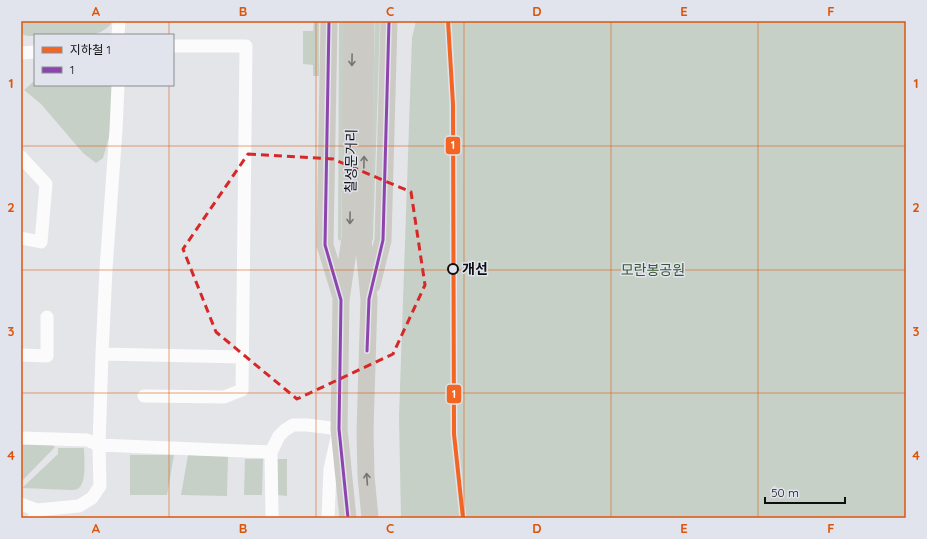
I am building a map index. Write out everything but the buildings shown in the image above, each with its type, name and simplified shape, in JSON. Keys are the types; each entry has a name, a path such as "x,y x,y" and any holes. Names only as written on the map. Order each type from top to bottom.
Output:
{"main road":[{"name":"칠성문거리","path":"329,21 325,245 341,300"},
{"name":"칠성문거리","path":"348,518 339,429 341,300 350,238 352,21"},
{"name":"칠성문거리","path":"366,21 363,238 369,299 365,431 366,476 370,518"},
{"name":"칠성문거리","path":"369,299 383,240 389,21"},
{"path":"341,300 369,299"}],"street":[{"path":"118,34 119,21"},
{"path":"144,396 224,397 242,390 246,46 174,46"},
{"path":"21,53 34,52"},
{"path":"21,504 35,514 78,506 92,498 100,486 99,445 102,354 118,86"},
{"path":"21,158 46,184 41,242 21,238"},
{"path":"21,355 47,356 47,317"},
{"path":"102,354 243,357"},
{"path":"273,518 271,452 279,436 285,430 293,425 307,425 339,429 330,469 328,518"},
{"path":"21,438 87,440 99,445 271,452"}],"highlighted area":[{"path":"248,154 333,159 411,192 425,285 393,354 297,399 216,332 183,249"}],"green space":[{"path":"21,21 111,21 111,24 102,31 94,34 34,34 34,36 28,36 21,34"},
{"path":"314,21 319,21 319,76 313,76 313,65 303,64 303,31 313,31"},
{"path":"339,21 345,21 340,241 338,239"},
{"path":"375,21 380,21 373,240 371,242 370,240"},
{"name":"모란봉공원","path":"416,21 906,21 906,518 401,518 399,417 412,38"},
{"path":"33,82 34,86 111,86 113,88 112,127 103,158 96,163 83,153 41,104 24,90"},
{"path":"21,441 48,441 55,447 21,482"},
{"path":"58,448 84,448 85,463 82,485 76,490 22,488 58,454"},
{"path":"130,455 174,455 167,495 130,495"},
{"path":"188,455 228,456 227,496 181,495"},
{"path":"245,459 263,459 262,495 244,495"},
{"path":"277,459 287,459 287,496 277,495"}],"metro line":[{"name":"1","path":"448,21 453,104 454,434 463,518"}],"transit line":[{"name":"1","path":"329,21 325,245 341,300 339,429 348,518"},
{"name":"1","path":"367,351 369,299 383,240 389,21"}],"place":[{"name":"개선","path":"453,269"}]}
